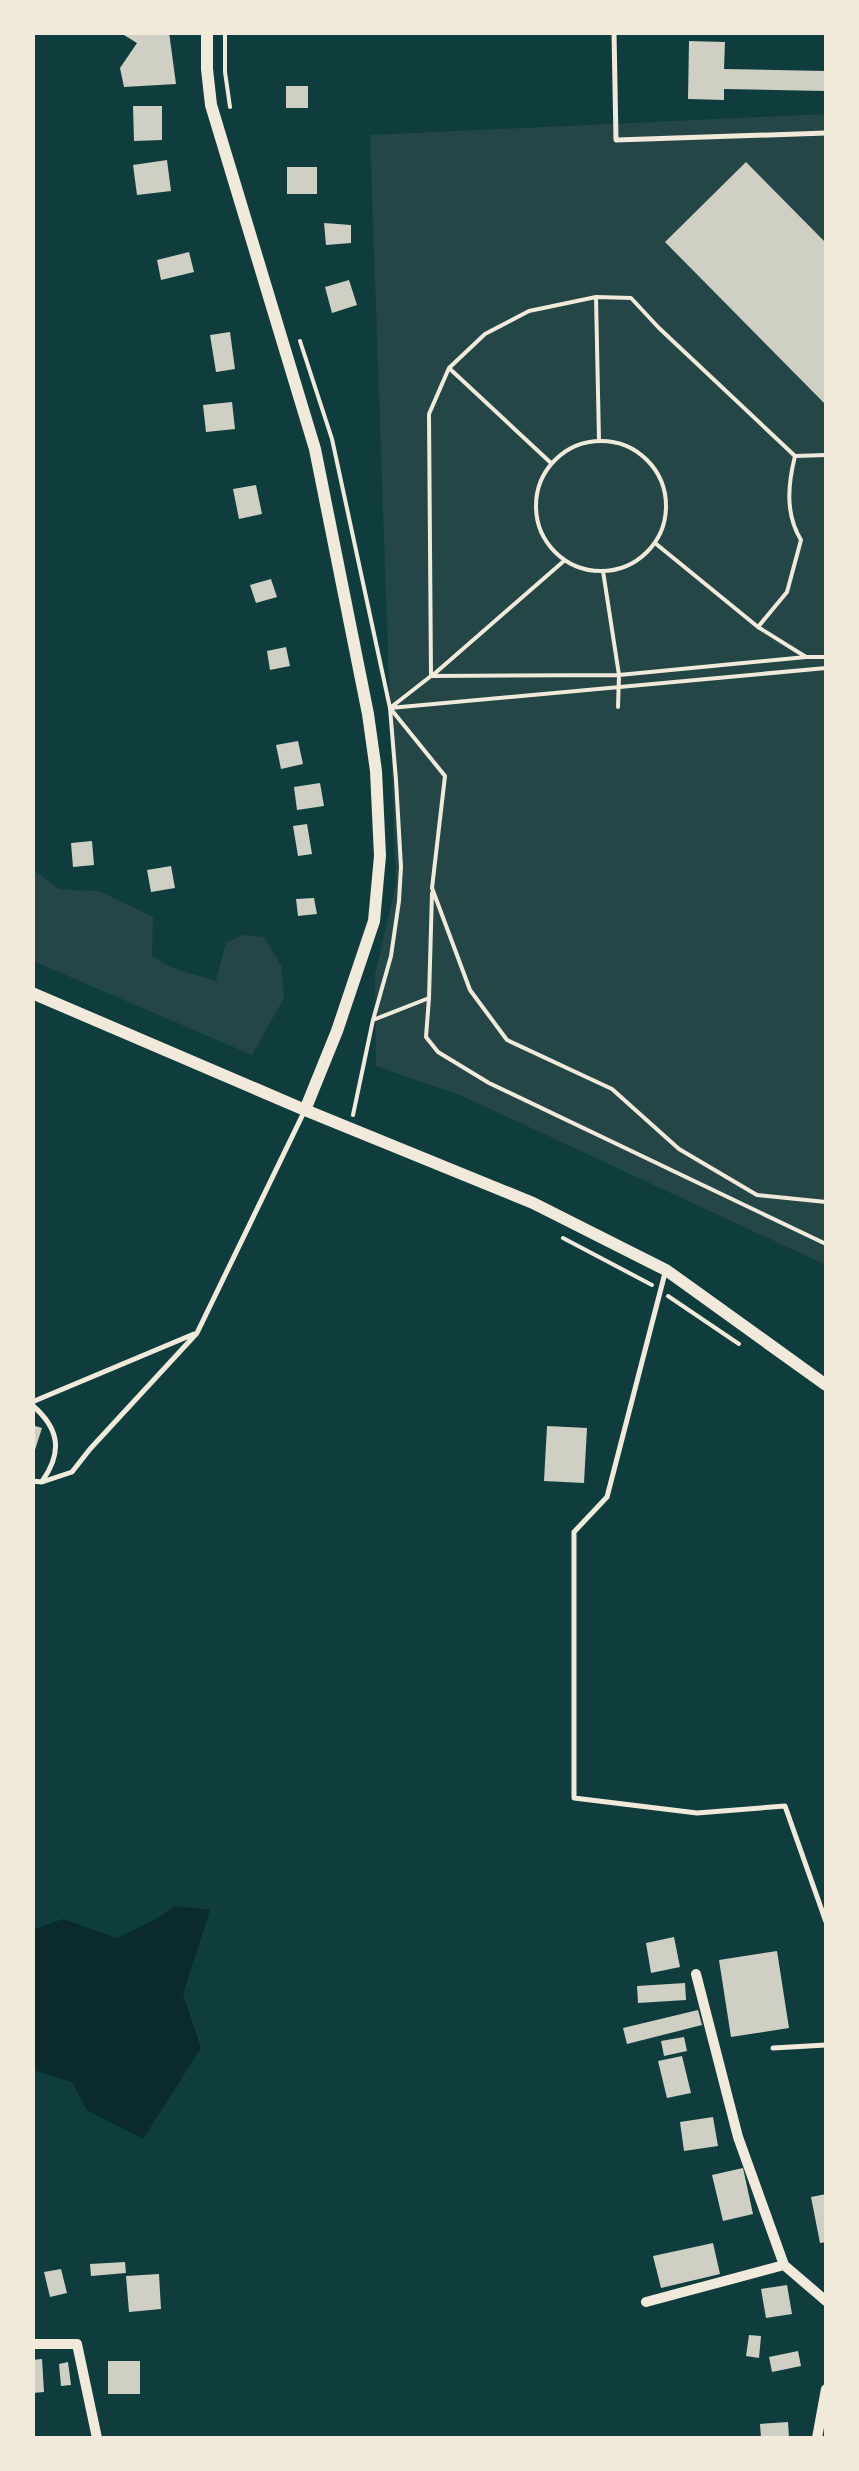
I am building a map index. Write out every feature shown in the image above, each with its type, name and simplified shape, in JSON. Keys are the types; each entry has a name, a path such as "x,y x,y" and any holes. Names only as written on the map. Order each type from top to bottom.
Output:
{"street":[{"path":"207,32 212,105 314,449 376,771 380,856 374,922 305,1110"},
{"path":"32,994 534,1203 666,1270 826,1385"},
{"path":"696,1974 738,2137 784,2265 826,2302"},
{"path":"646,2302 784,2265"},
{"path":"32,2344 77,2344 96,2438"},
{"path":"817,2438 826,2389"}],"lane":[{"path":"614,32 616,140 826,133"},
{"path":"32,1482 72,1472 197,1333 305,1110"},
{"path":"666,1270 607,1498 574,1532 574,1798 697,1813 785,1806 826,1922"},
{"path":"42,1482 54,1464 56,1449 53,1427 32,1404 197,1333"},
{"path":"773,2048 826,2045"}],"path":[{"path":"596,297 600,440"},
{"path":"431,676 429,414 449,368 485,334 530,311 596,297 631,298 795,456 826,455"},
{"path":"449,368 550,464"},
{"path":"600,440 621,443 640,453 654,467 663,485 666,505 664,525 641,558 603,571 564,560 548,545 538,526 535,504 540,482 550,464 572,446 600,440"},
{"path":"758,627 787,592 802,540 793,526 788,484 795,456"},
{"path":"655,543 758,627 806,657"},
{"path":"390,708 564,560"},
{"path":"603,571 619,675 618,707"},
{"path":"431,676 619,675 826,657"},
{"path":"390,708 826,668"},
{"path":"390,708 444,776 432,888 426,1036 438,1052 489,1082 826,1244"},
{"path":"432,888 470,990 507,1040 612,1089 678,1149 757,1196 826,1202"},
{"path":"373,1020 429,998"},
{"path":"554,1232 659,1290 750,1351"}],"shaded area":[{"path":"826,114 826,1265 462,1096 376,1066 375,975 396,884 370,135"},
{"path":"33,869 59,889 99,891 153,917 152,956 172,968 216,981 226,942 244,935 264,937 281,965 284,998 252,1055 33,961"},
{"path":"175,1906 210,1910 183,1994 201,2048 143,2139 87,2110 72,2082 33,2070 33,1930 63,1919 117,1938"}],"building":[{"path":"119,32 169,32 176,84 124,87 120,68 137,43"},
{"path":"689,41 725,42 724,69 826,71 826,91 724,89 724,100 688,99"},
{"path":"286,86 308,86 308,108 286,108"},
{"path":"133,106 162,106 162,140 134,141"},
{"path":"167,160 171,191 137,195 133,165"},
{"path":"746,162 826,243 826,405 665,242"},
{"path":"287,167 317,167 317,194 287,194"},
{"path":"324,223 351,225 351,243 326,245"},
{"path":"189,252 194,272 161,280 157,260"},
{"path":"349,280 357,305 332,313 325,287"},
{"path":"230,332 235,369 216,372 210,335"},
{"path":"232,402 235,429 206,432 203,405"},
{"path":"256,485 262,514 239,519 233,489"},
{"path":"271,579 277,597 256,603 250,585"},
{"path":"286,647 290,666 270,670 267,651"},
{"path":"298,741 303,764 281,769 276,745"},
{"path":"320,783 324,806 297,810 294,787"},
{"path":"307,824 312,854 298,856 293,826"},
{"path":"92,841 94,865 73,867 71,843"},
{"path":"171,866 175,888 151,892 147,870"},
{"path":"314,898 317,914 298,916 296,899"},
{"path":"32,1425 42,1428 33,1456 32,1456"},
{"path":"547,1426 587,1428 584,1483 544,1481"},
{"path":"674,1937 680,1967 651,1973 646,1943"},
{"path":"777,1951 789,2028 731,2037 719,1960"},
{"path":"685,1983 686,2000 638,2003 637,1986"},
{"path":"698,2010 702,2025 627,2044 623,2028"},
{"path":"684,2037 687,2051 664,2056 661,2041"},
{"path":"682,2056 691,2093 667,2098 658,2061"},
{"path":"713,2117 718,2146 684,2151 680,2122"},
{"path":"743,2168 753,2214 723,2221 712,2175"},
{"path":"826,2194 826,2242 820,2243 811,2197"},
{"path":"713,2243 720,2274 661,2288 653,2256"},
{"path":"125,2262 126,2273 91,2276 90,2264"},
{"path":"61,2269 67,2293 50,2297 44,2272"},
{"path":"159,2274 161,2309 129,2312 126,2276"},
{"path":"787,2285 792,2314 766,2318 761,2289"},
{"path":"749,2335 761,2336 759,2358 746,2356"},
{"path":"798,2351 801,2366 772,2372 769,2357"},
{"path":"42,2359 44,2392 32,2393 32,2360"},
{"path":"108,2361 140,2361 140,2394 108,2394"},
{"path":"68,2362 71,2385 61,2386 59,2364"},
{"path":"788,2422 789,2438 761,2438 760,2424"}]}
